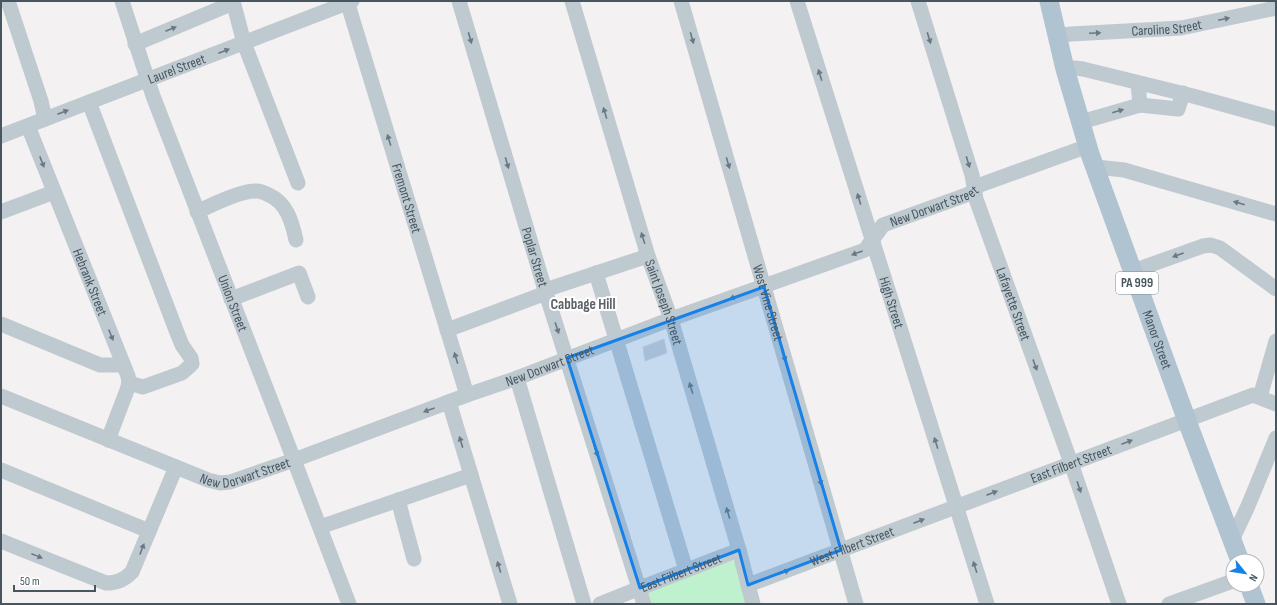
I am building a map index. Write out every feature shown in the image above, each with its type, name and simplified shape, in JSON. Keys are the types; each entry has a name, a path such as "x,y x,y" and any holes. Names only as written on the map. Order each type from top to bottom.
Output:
{"main road":[{"name":"Manor Street","path":"1048,1 1065,69 1088,146 1237,553"},
{"path":"1252,593 1256,604"}],"street":[{"path":"8,1 41,101 45,119"},
{"name":"Union Street","path":"122,1 147,80 349,604"},
{"name":"Poplar Street","path":"459,1 545,292 644,604"},
{"name":"Saint Joseph Street","path":"572,1 648,256 670,320 739,550 753,604"},
{"name":"West Vine Street","path":"681,1 856,604"},
{"name":"High Street","path":"797,1 987,604"},
{"name":"Lafayette Street","path":"918,1 972,174 976,199 1071,463 1119,604"},
{"path":"136,44 233,2 244,43 298,183"},
{"name":"Laurel Street","path":"1,136 349,2"},
{"name":"Fremont Street","path":"349,2 467,395"},
{"name":"Caroline Street","path":"1056,36 1181,28 1276,8"},
{"path":"1065,69 1083,69 1183,93 1276,119"},
{"path":"1138,83 1140,105"},
{"path":"1080,122 1140,105 1178,109 1183,93"},
{"path":"89,102 176,330 182,345 191,358 192,364 182,373 143,387 129,383 108,440"},
{"name":"Hebrank Street","path":"28,126 128,376 129,383"},
{"name":"New Dorwart Street","path":"1,396 208,480 220,483 230,482 294,460 670,320 865,250 883,225 969,194 980,185 1088,146"},
{"path":"1096,167 1124,170 1276,214"},
{"path":"197,212 221,200 250,191 259,190 275,198 285,208 293,225 296,240"},
{"path":"1,212 54,192"},
{"path":"1133,271 1203,246 1216,246 1276,289"},
{"path":"447,330 596,273 648,256"},
{"path":"231,299 299,273 308,297"},
{"path":"596,273 686,570"},
{"path":"1,324 100,365 123,365"},
{"path":"1260,397 1276,341"},
{"path":"517,378 584,604"},
{"path":"1187,420 1253,395 1276,404"},
{"path":"449,402 510,604"},
{"name":"East Filbert Street","path":"956,507 1187,420"},
{"path":"1232,540 1248,506 1276,438"},
{"path":"1,541 106,583 121,581 132,572 176,467"},
{"path":"1,470 149,531"},
{"path":"320,527 471,475"},
{"path":"398,500 414,559"},
{"name":"West Filbert Street","path":"748,585 956,507"},
{"name":"East Filbert Street","path":"600,604 739,550"},
{"path":"1169,604 1225,584"}],"highlighted area":[{"path":"764,287 841,550 748,585 739,550 640,588 567,358"}],"green space":[{"path":"735,560 747,604 652,604 648,591"}],"building":[{"path":"664,339 667,353 645,361 643,347"}],"district":[{"name":"Cabbage Hill","path":"583,304"}]}
